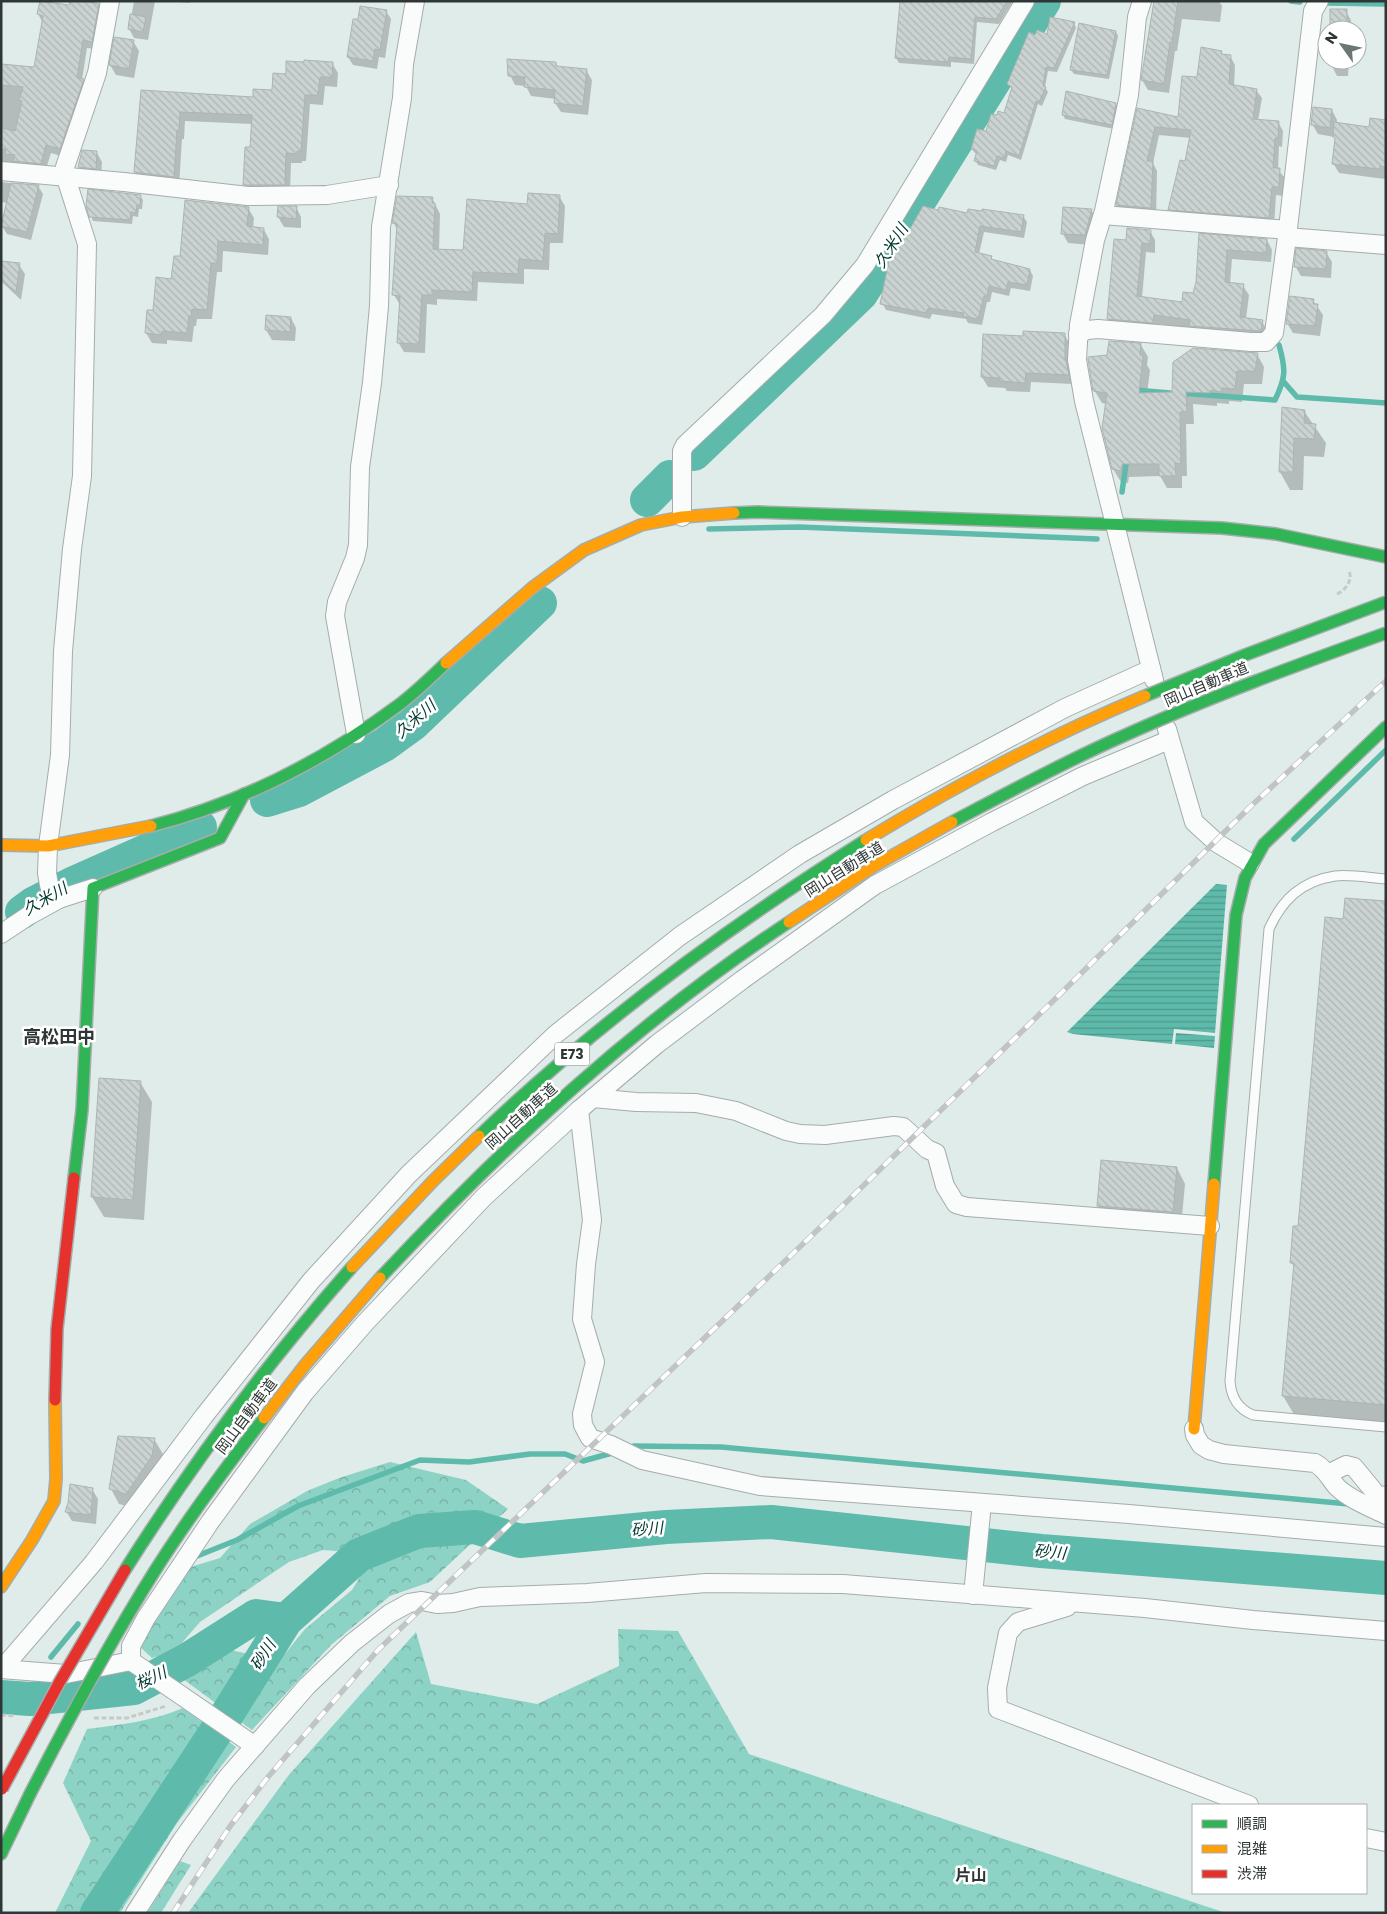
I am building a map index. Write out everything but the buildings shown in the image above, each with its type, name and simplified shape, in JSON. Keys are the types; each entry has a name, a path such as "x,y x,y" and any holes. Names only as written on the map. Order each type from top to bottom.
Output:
{"main road":[{"path":"1,845 48,846 130,831 177,819 266,785 312,761 401,703 520,598 584,550 641,525 682,517 719,513 758,512 1116,526 1222,528 1276,534 1386,557"},
{"name":"岡山自動車道","path":"1,1790 87,1632 131,1561 193,1468 254,1384 326,1295 414,1199 512,1106 626,1007 735,927 839,856 959,787 1104,714 1247,654 1386,602"},
{"name":"岡山自動車道","path":"1,1854 30,1794 112,1642 158,1566 216,1482 276,1400 347,1314 434,1218 531,1124 644,1028 750,948 853,879 974,810 1117,738 1257,679 1386,633"},
{"path":"1194,1429 1236,915 1242,883 1250,864 1264,844 1386,727"},
{"path":"1,1587 32,1540 54,1501 56,1479 54,1428 57,1329 82,1110 93,888 220,838 244,794"}],"street":[{"path":"54,893 47,873 48,846 60,756 63,651 72,550 82,476 87,244 66,178 66,167 97,73 110,1"},
{"path":"356,734 335,616 337,602 355,558 358,545 360,467 372,383 379,306 381,226 389,185 402,98 404,64 415,1"},
{"path":"682,517 682,451 685,445 823,315 865,265 1025,1"},
{"path":"1142,1 1137,17 1129,95 1103,215 1095,240 1078,334 1077,360 1084,401 1151,669 1169,740 1194,822 1217,843 1250,864"},
{"path":"1078,334 1087,330 1098,329 1266,342 1274,333 1313,11 1318,1"},
{"path":"1,171 248,196 327,195 389,185"},
{"path":"1103,215 1386,245"},
{"path":"2,1669 94,1562 204,1416 310,1282 409,1174 556,1034 680,936 800,854 893,800 1065,708 1151,669"},
{"path":"255,1746 135,1663 131,1646 146,1618 210,1522 305,1392 365,1323 484,1197 579,1110 665,1038 875,886 992,822 1083,776 1169,740"},
{"path":"1,934 28,916 54,893 93,888"},
{"path":"593,1098 636,1102 696,1103 736,1111 786,1132 800,1134 825,1135 894,1126 903,1127 927,1149 936,1153 945,1186 956,1204 967,1207 1210,1226"},
{"path":"579,1110 592,1220 586,1264 582,1319 595,1362 582,1414 583,1425 590,1438 611,1445 642,1460 760,1486 982,1506 1386,1537"},
{"path":"1194,1429 1201,1445 1209,1450 1224,1454 1315,1463 1322,1467 1336,1486 1343,1492 1386,1515"},
{"path":"1328,1474 1346,1465 1354,1467 1377,1495 1386,1496"},
{"path":"974,1590 982,1506"},
{"path":"135,1913 182,1840 221,1786 308,1686 352,1643 389,1614 409,1603 422,1601 438,1604 453,1603 489,1596 587,1593 706,1583 843,1584 974,1590 1081,1603 1386,1631"},
{"path":"1081,1603 1035,1615 1018,1622 1008,1633 997,1688 998,1709 1247,1804"},
{"path":"2,1669 66,1674 135,1663"},
{"path":"1367,1838 1386,1842"}],"lane":[{"path":"1386,880 1336,876 1308,884 1288,898 1277,911 1268,929 1230,1381 1231,1390 1236,1402 1244,1411 1252,1415 1386,1427"}],"path":[{"path":"1333,596 1341,592 1349,584 1351,576 1348,568"}],"green space":[{"path":"390,1462 466,1480 508,1509 430,1582 390,1596 331,1645 252,1730 179,1676 226,1649 249,1654 271,1671 305,1629 352,1590 370,1560 348,1552 323,1550 289,1562 200,1622 174,1652 152,1658 140,1647 155,1617 187,1568 220,1558 250,1524 307,1491 339,1478"},
{"path":"618,1629 678,1631 749,1754 1226,1913 188,1913 288,1776 416,1632 431,1684 537,1704 619,1666"},
{"path":"183,1708 236,1747 177,1823 120,1913 55,1913 91,1841 63,1783 87,1729 148,1719"},
{"path":"180,1861 191,1865 161,1913 147,1913"}],"shaded area":[{"path":"1216,884 1227,885 1215,1033 1174,1029 1172,1044 1067,1032"},
{"path":"1176,1033 1215,1036 1214,1048 1175,1044"}],"waterway":[{"name":"久米川","path":"694,454 861,294 1044,1"},
{"path":"1291,1 1300,2"},
{"path":"1326,3 1386,4"},
{"path":"1179,393 1275,400 1284,373 1279,345"},
{"path":"1283,381 1297,397 1386,403"},
{"path":"1134,393 1135,390 1170,393"},
{"path":"1122,492 1127,457"},
{"name":"久米川","path":"647,500 670,477"},
{"path":"709,529 799,527 1097,539"},
{"name":"久米川","path":"267,800 299,790 384,745 413,724 540,603"},
{"path":"1294,839 1386,750"},
{"name":"久米川","path":"22,912 33,904 74,883 200,827"},
{"path":"634,1446 721,1447 1349,1504"},
{"path":"197,1556 237,1540 298,1506 420,1460 469,1462 530,1454 565,1454 583,1461 612,1453"},
{"name":"砂川","path":"97,1913 221,1724 286,1620 359,1555 419,1531 475,1527 520,1541 666,1527 771,1522 1041,1551 1386,1578"},
{"name":"桜川","path":"1,1697 30,1699 134,1688 187,1660 256,1616 286,1620"},
{"path":"51,1657 78,1624"}],"railway":[{"path":"173,1913 231,1825 268,1777 378,1650 828,1220 1250,807 1386,681"}],"traffic: fast":[{"path":"734,513 758,512 1222,528 1276,534 1386,557"},
{"path":"1145,696 1245,655 1386,602"},
{"path":"952,822 1057,767 1153,723 1252,682 1386,633"},
{"path":"151,826 185,816 250,792 312,761 343,743 400,704 446,663"},
{"path":"1214,1184 1236,915 1245,878 1264,844 1386,727"},
{"path":"74,1178 82,1110 93,888 220,838 244,794"},
{"path":"479,1136 570,1055 665,978 764,907 866,840"},
{"path":"380,1278 475,1180 574,1088 678,1001 789,922"},
{"path":"125,1570 177,1490 232,1414 320,1303 352,1267"},
{"path":"30,1794 90,1680 156,1569 208,1492 264,1418"},
{"path":"1,1854 30,1794"}],"traffic: slow":[{"path":"446,663 532,588 584,550 641,525 682,517 734,513"},
{"path":"866,840 934,800 1003,763 1109,711 1145,696"},
{"path":"789,922 874,866 952,822"},
{"path":"1,845 48,846 151,826"},
{"path":"352,1267 433,1181 479,1136"},
{"path":"1194,1429 1214,1184"},
{"path":"264,1418 305,1365 380,1278"},
{"path":"1,1587 32,1540 54,1501 56,1479 55,1400"}],"traffic: jam":[{"path":"55,1400 57,1329 74,1178"},
{"path":"2,1789 59,1683 125,1570"}],"district":[{"name":"高松田中","path":"59,1036"},
{"name":"片山","path":"971,1875"}]}
